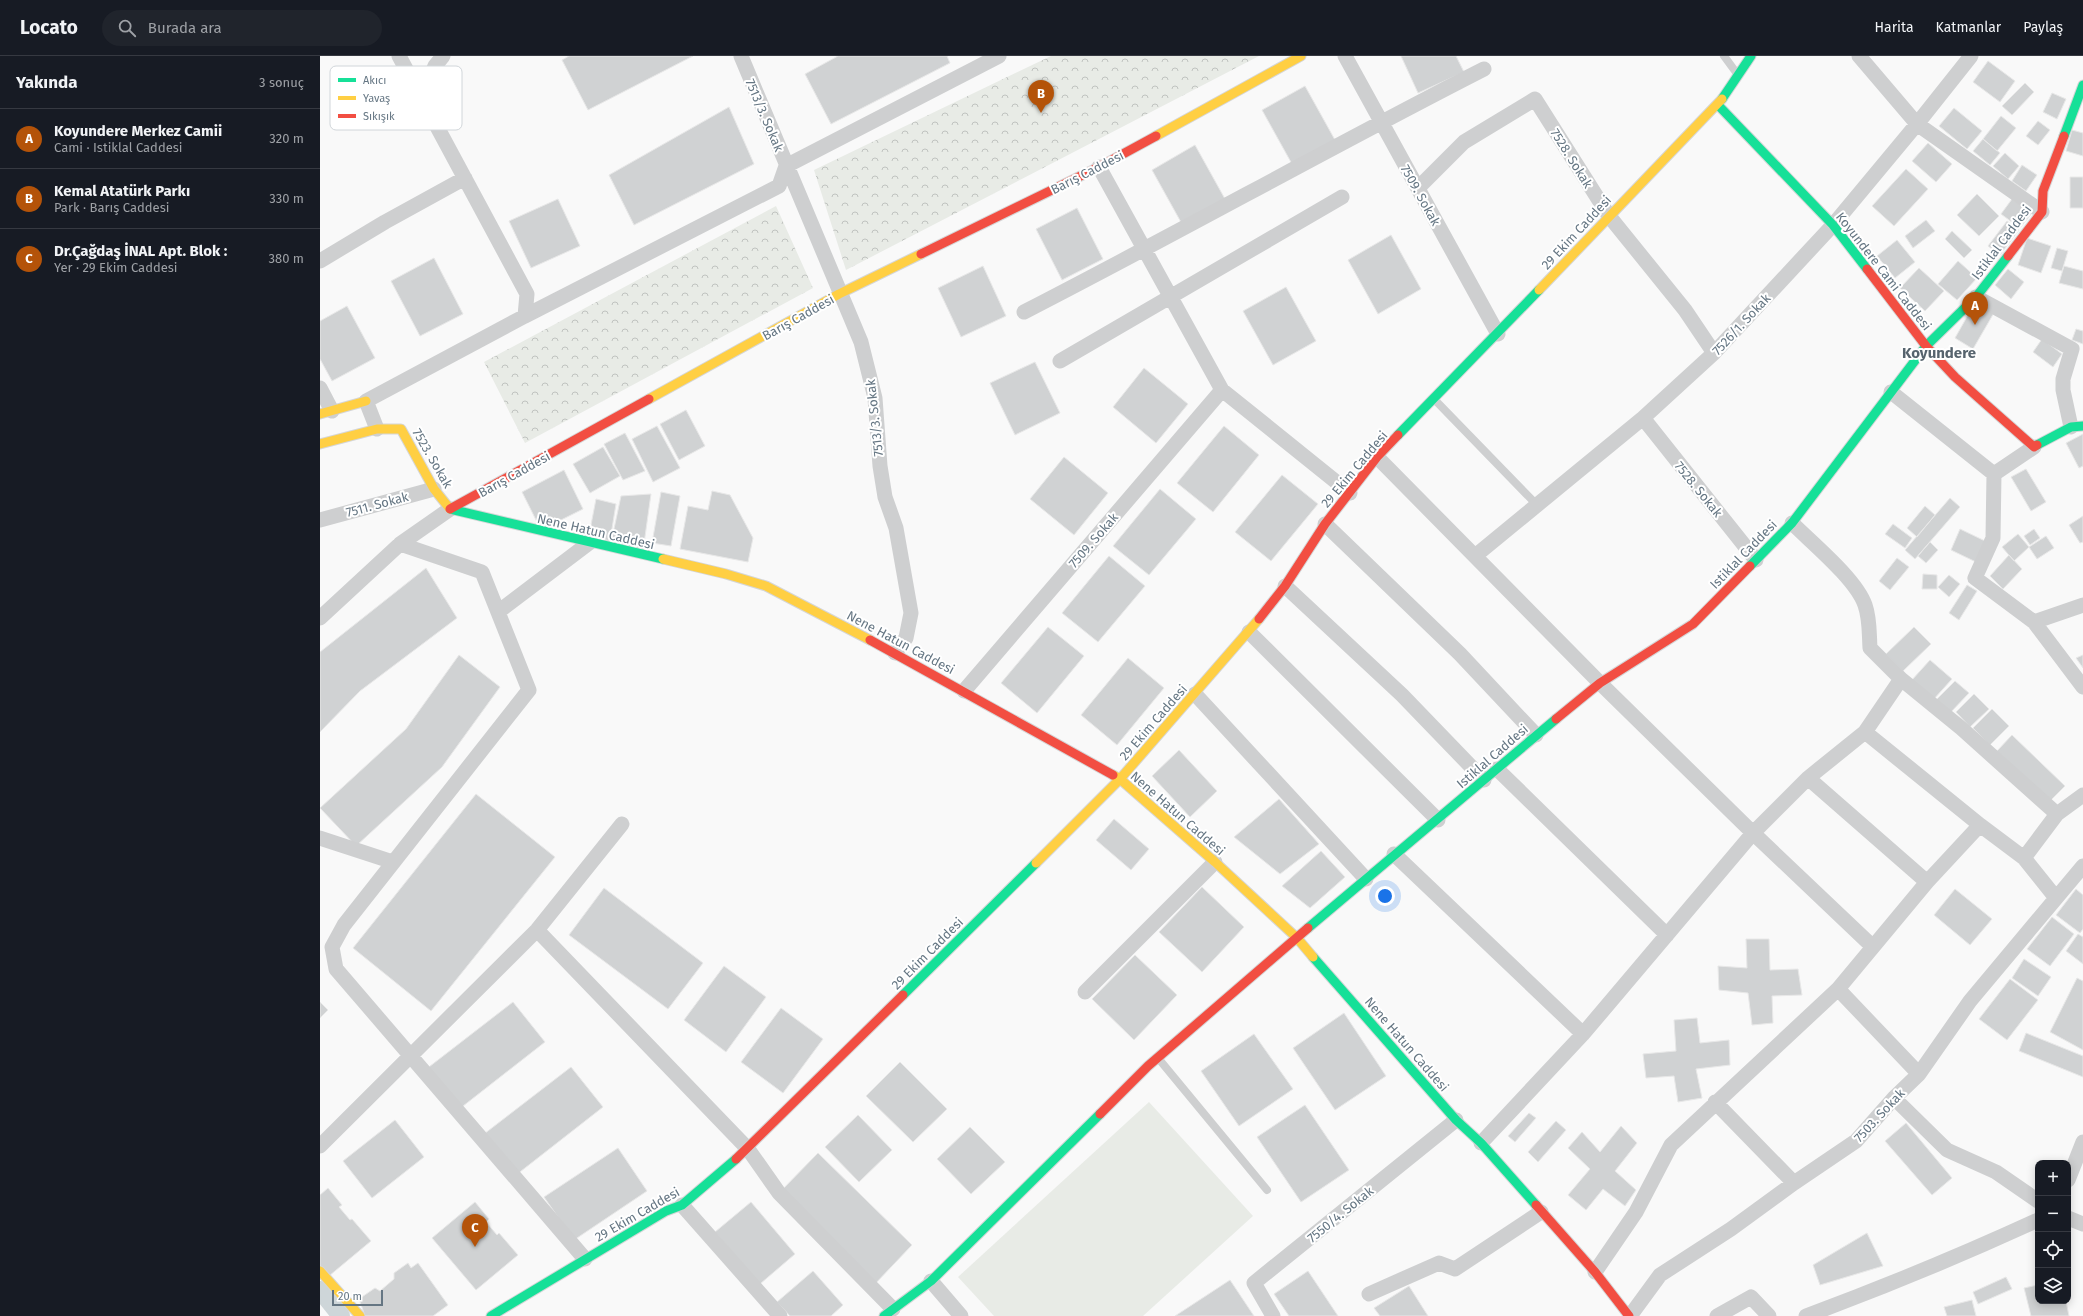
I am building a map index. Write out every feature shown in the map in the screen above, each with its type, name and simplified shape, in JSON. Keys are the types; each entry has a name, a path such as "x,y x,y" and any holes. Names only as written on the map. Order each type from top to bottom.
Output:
{"street":[{"path":"399,56 404,66"},
{"path":"436,66 444,56"},
{"name":"7513/3. Sokak","path":"741,56 839,294 861,342 875,398 880,466 885,497 896,528 912,613 906,638 895,653"},
{"name":"Barış Caddesi","path":"320,618 400,544 450,509 839,294 1099,167 1301,56"},
{"name":"7509. Sokak","path":"1345,56 1498,334"},
{"name":"29 Ekim Caddesi","path":"492,1316 666,1210 682,1205 748,1149 1120,779 1249,632 1285,586 1324,524 1350,494 1377,457 1498,334 1609,216 1718,105 1751,56"},
{"path":"1859,56 1917,124 2042,212"},
{"name":"7526/1. Sokak","path":"1475,556 1643,418 1714,353 1833,225 1971,56"},
{"path":"320,388 326,413 366,401 524,316 779,186 786,166 993,57"},
{"path":"1024,312 1145,250 1381,122 1484,69"},
{"name":"Istiklal Caddesi","path":"888,1312 931,1280 1158,1057 1394,854 1438,820 1536,735 1600,683 1693,624 1756,560 1792,523 1926,346 1976,297 2042,212 2043,191 2083,85"},
{"name":"7528. Sokak","path":"1418,188 1464,142 1535,99 1609,216 1685,310 1714,353"},
{"name":"Koyundere Cami Caddesi","path":"1718,105 1833,225 1926,346 1955,377 2034,447"},
{"path":"439,130 527,294 524,316"},
{"path":"1099,167 1222,390 1350,494"},
{"path":"320,262 385,222 465,178"},
{"path":"1060,361 1342,197"},
{"path":"1976,297 2077,350 2063,379 2063,390 2077,426 2034,447 1994,474"},
{"name":"7509. Sokak","path":"964,691 1222,390"},
{"path":"1891,392 1994,474"},
{"path":"366,401 377,429"},
{"name":"7528. Sokak","path":"1643,418 1756,560"},
{"name":"7523. Sokak","path":"320,444 377,429 401,429 434,489 450,509"},
{"path":"1377,457 1600,683 1753,833 1872,946"},
{"path":"1994,474 1993,538 1975,578 2034,622 2083,687"},
{"name":"7511. Sokak","path":"320,520 434,489"},
{"name":"Nene Hatun Caddesi","path":"450,509 589,543 726,574 766,586 895,653 1120,779 1215,862 1297,938 1456,1120 1481,1143 1595,1272 1629,1316"},
{"path":"1792,523 1855,586 1864,604 1869,620 1870,648 1901,679 1961,728 2057,814"},
{"path":"1324,524 1460,654 1536,735"},
{"path":"498,612 589,543"},
{"path":"400,544 482,572 529,690 344,925 332,947 336,969 585,1259"},
{"path":"1285,586 1402,695 1484,780"},
{"path":"2034,622 2083,605"},
{"path":"1249,632 1438,820"},
{"path":"1481,1143 1582,1034 1753,833 1808,778 1865,732 1901,679"},
{"path":"1195,694 1366,879"},
{"path":"1865,732 1980,825 2024,858 2056,898"},
{"path":"1498,769 1667,935"},
{"path":"1808,778 1927,882"},
{"path":"2024,858 2057,814 2083,795"},
{"path":"320,1146 537,930 622,824"},
{"path":"1595,1272 1636,1212 1670,1145 1838,989 1872,946 1927,882 1980,825"},
{"path":"320,838 393,862"},
{"path":"1394,854 1582,1034"},
{"path":"1085,992 1215,862"},
{"name":"7503. Sokak","path":"1629,1316 1660,1275 1731,1229 1794,1183 1856,1141 1894,1098 1919,1074 1970,1000 2083,866"},
{"path":"537,930 748,1149 779,1193 888,1312"},
{"path":"1838,989 1919,1074"},
{"path":"1894,1098 1947,1150 1996,1172 2035,1199"},
{"path":"1715,1102 1794,1183"},
{"name":"7550/4. Sokak","path":"1274,1316 1254,1283 1456,1120"},
{"path":"2071,1172 2083,1142"},
{"path":"682,1205 780,1316"},
{"path":"1369,1294 1438,1263 1455,1269 1541,1212"},
{"path":"2071,1219 2083,1224"},
{"path":"1806,1316 1886,1286 2035,1221"},
{"path":"320,1271 360,1316"},
{"path":"931,1280 961,1316"},
{"path":"1717,1316 1751,1297 1769,1316"}],"lane":[{"path":"1724,56 1738,76"},
{"path":"1434,399 1537,505"},
{"path":"1158,1057 1267,1190"}],"green space":[{"path":"1051,56 1259,56 846,270 814,170"},
{"path":"776,206 813,288 525,443 484,362"},
{"path":"1149,1102 1253,1216 1143,1316 994,1316 958,1277"}],"building":[{"path":"569,56 693,56 588,110 562,60"},
{"path":"838,56 947,56 950,63 831,124 805,74"},
{"path":"1401,56 1456,56 1464,72 1418,93"},
{"path":"1988,61 2015,81 2000,102 1973,82"},
{"path":"2025,83 2034,92 2012,115 2002,106"},
{"path":"1305,86 1335,140 1292,164 1262,110"},
{"path":"2052,93 2066,99 2057,119 2043,112"},
{"path":"729,107 754,164 634,225 609,175"},
{"path":"1954,108 1982,131 1967,149 1939,126"},
{"path":"2001,116 2016,128 1997,151 1983,139"},
{"path":"2038,121 2050,130 2038,145 2026,136"},
{"path":"2072,130 2083,133 2083,156 2066,151"},
{"path":"1983,139 2000,153 1990,165 1973,151"},
{"path":"1928,143 1952,164 1936,182 1912,161"},
{"path":"1195,145 1225,199 1182,224 1152,170"},
{"path":"2005,153 2019,166 2008,179 1993,166"},
{"path":"2022,165 2037,175 2026,191 2012,181"},
{"path":"1906,169 1928,189 1894,226 1872,206"},
{"path":"2070,177 2083,177 2083,208 2070,208"},
{"path":"1977,194 1999,216 1979,236 1957,215"},
{"path":"558,199 580,246 531,268 509,221"},
{"path":"2012,199 2032,213 2020,228 2001,214"},
{"path":"1077,208 1103,259 1062,280 1036,229"},
{"path":"1926,220 1935,231 1913,248 1905,236"},
{"path":"2007,221 2019,230 2000,255 1988,246"},
{"path":"1952,231 1972,250 1964,258 1945,239"},
{"path":"1391,235 1421,289 1378,314 1348,260"},
{"path":"2027,238 2051,246 2041,273 2018,265"},
{"path":"1897,240 1915,262 1895,278 1877,256"},
{"path":"2057,248 2068,251 2062,271 2051,268"},
{"path":"434,258 463,314 420,336 391,281"},
{"path":"1958,261 1977,278 1957,300 1938,284"},
{"path":"983,266 1006,316 961,337 938,288"},
{"path":"2064,266 2083,271 2083,289 2059,283"},
{"path":"1919,268 1944,291 1925,311 1900,288"},
{"path":"2008,269 2024,282 2011,299 1995,285"},
{"path":"1286,287 1316,341 1273,365 1243,311"},
{"path":"1976,301 1995,311 1973,349 1955,338"},
{"path":"347,306 375,358 332,381 320,359 320,321"},
{"path":"2076,329 2083,331 2083,344 2072,340"},
{"path":"2042,339 2062,354 2053,367 2033,352"},
{"path":"1035,362 1060,413 1015,435 990,383"},
{"path":"1144,368 1188,404 1156,443 1113,407"},
{"path":"686,410 705,446 679,460 660,424"},
{"path":"657,426 680,468 653,482 632,439"},
{"path":"1224,426 1259,455 1213,512 1177,483"},
{"path":"625,433 645,471 623,480 604,444"},
{"path":"2083,434 2083,466 2079,468 2066,443"},
{"path":"603,447 620,476 590,493 573,464"},
{"path":"1064,457 1108,493 1074,535 1030,499"},
{"path":"2026,469 2046,502 2031,511 2011,477"},
{"path":"564,470 583,509 541,530 522,492"},
{"path":"1282,475 1318,504 1271,561 1235,532"},
{"path":"1160,489 1196,519 1149,575 1113,546"},
{"path":"712,491 730,495 753,538 748,562 680,549 688,506 708,510"},
{"path":"661,492 680,496 671,546 652,543"},
{"path":"651,494 643,551 611,543 621,496"},
{"path":"1950,498 1960,507 1915,559 1905,550"},
{"path":"596,499 616,504 610,541 589,535"},
{"path":"1925,506 1935,515 1917,537 1907,528"},
{"path":"2083,516 2083,542 2080,543 2069,525"},
{"path":"1893,524 1912,538 1905,548 1885,534"},
{"path":"1960,529 1985,541 1976,562 1951,550"},
{"path":"2034,529 2040,538 2030,545 2024,536"},
{"path":"2018,534 2029,547 2014,561 2002,547"},
{"path":"2046,536 2054,548 2037,559 2029,547"},
{"path":"1930,542 1938,550 1926,563 1918,556"},
{"path":"2009,555 2022,569 2003,589 1990,576"},
{"path":"1109,556 1145,586 1098,642 1062,613"},
{"path":"1897,558 1909,567 1890,590 1879,581"},
{"path":"426,568 457,618 360,691 320,732 320,652"},
{"path":"1923,574 1937,575 1937,589 1922,589"},
{"path":"1949,575 1960,584 1949,597 1938,587"},
{"path":"1967,585 1977,591 1959,620 1949,613"},
{"path":"1048,627 1084,656 1037,713 1001,683"},
{"path":"1914,627 1931,644 1903,671 1886,654"},
{"path":"459,655 500,687 442,767 356,846 320,808 406,729"},
{"path":"2083,655 2083,668 2076,658"},
{"path":"1128,658 1164,688 1117,745 1081,715"},
{"path":"1930,660 1952,679 1933,700 1911,681"},
{"path":"1955,681 1969,693 1950,713 1936,700"},
{"path":"1974,694 1989,709 1970,727 1956,712"},
{"path":"1992,709 2009,726 1990,745 1973,728"},
{"path":"2012,735 2065,786 2049,802 1997,751"},
{"path":"1179,750 1217,791 1190,817 1152,776"},
{"path":"476,794 555,857 431,1011 353,948"},
{"path":"1279,799 1319,844 1280,874 1234,837"},
{"path":"1114,819 1149,849 1131,870 1096,840"},
{"path":"1321,851 1345,877 1310,908 1282,886"},
{"path":"1202,887 1244,927 1202,972 1159,932"},
{"path":"604,888 703,963 668,1009 569,935"},
{"path":"1955,889 1992,919 1970,945 1934,915"},
{"path":"2076,889 2083,895 2083,929 2080,933 2056,915"},
{"path":"2052,917 2074,934 2050,966 2027,949"},
{"path":"2078,934 2083,937 2083,964 2066,951"},
{"path":"1746,939 1769,939 1770,970 1798,969 1802,995 1772,996 1773,1023 1752,1025 1748,993 1719,990 1718,966 1747,968"},
{"path":"1135,955 1177,995 1134,1040 1092,999"},
{"path":"2024,959 2051,977 2038,996 2012,978"},
{"path":"724,966 766,997 726,1052 684,1020"},
{"path":"2077,978 2083,981 2083,1050 2050,1032"},
{"path":"2010,979 2038,1000 2007,1040 1979,1019"},
{"path":"320,1002 328,1010 320,1018"},
{"path":"513,1002 545,1042 458,1110 425,1070"},
{"path":"781,1008 823,1039 783,1093 741,1062"},
{"path":"1344,1013 1386,1076 1335,1110 1293,1048"},
{"path":"1697,1018 1700,1043 1729,1040 1730,1065 1696,1069 1702,1098 1678,1102 1674,1076 1646,1078 1643,1054 1676,1051 1674,1020"},
{"path":"2026,1033 2083,1056 2083,1077 2019,1051"},
{"path":"1254,1034 1293,1089 1239,1126 1201,1071"},
{"path":"900,1062 947,1109 913,1142 866,1096"},
{"path":"571,1067 603,1107 516,1175 484,1134"},
{"path":"1305,1105 1349,1170 1301,1202 1257,1137"},
{"path":"1529,1113 1536,1118 1515,1142 1508,1136"},
{"path":"858,1115 892,1150 859,1182 825,1147"},
{"path":"395,1120 424,1157 372,1198 343,1161"},
{"path":"1556,1121 1566,1130 1538,1162 1528,1152"},
{"path":"1906,1123 1952,1178 1932,1195 1885,1141"},
{"path":"1621,1126 1637,1143 1615,1171 1636,1190 1625,1206 1603,1189 1586,1210 1568,1195 1590,1169 1568,1148 1582,1132 1600,1152"},
{"path":"970,1127 1005,1162 971,1194 937,1159"},
{"path":"618,1148 647,1191 574,1240 544,1197"},
{"path":"818,1153 912,1245 874,1285 779,1193"},
{"path":"328,1188 342,1205 339,1207 350,1220 352,1219 371,1241 329,1276 320,1265 320,1195"},
{"path":"475,1202 489,1219 486,1222 497,1235 499,1233 518,1255 476,1290 432,1238"},
{"path":"751,1202 795,1254 760,1284 715,1232"},
{"path":"1867,1233 1883,1266 1820,1285 1813,1265"},
{"path":"408,1263 411,1268 418,1263 448,1305 433,1316 365,1316 359,1299 375,1288 380,1291 394,1279 394,1273"},
{"path":"813,1271 843,1305 831,1316 790,1316 777,1302"},
{"path":"1308,1271 1338,1316 1289,1316 1274,1294"},
{"path":"2006,1277 2012,1289 1978,1304 1973,1292"},
{"path":"1230,1280 1254,1316 1175,1316"},
{"path":"1409,1286 1428,1316 1380,1316 1374,1308"},
{"path":"2035,1286 2035,1304 2067,1304 2069,1316 2031,1316 2024,1288"},
{"path":"1972,1300 1976,1316 1947,1316 1944,1307"}],"waterway":[{"path":"320,1290 341,1316"}],"traffic: fast":[{"path":"1722,99 1751,56"},
{"path":"2064,136 2083,85"},
{"path":"1718,105 1833,225 1867,269"},
{"path":"1750,566 1792,523 1926,346 1976,297 2008,256"},
{"path":"1398,435 1539,290"},
{"path":"2037,445 2071,427 2083,426"},
{"path":"450,509 663,559"},
{"path":"1308,928 1556,719"},
{"path":"903,995 1036,863"},
{"path":"1313,957 1456,1120 1481,1143 1536,1205"},
{"path":"884,1316 931,1281 1100,1114"},
{"path":"491,1316 666,1211 682,1205 736,1159"}],"traffic: slow":[{"path":"1156,136 1301,56"},
{"path":"1539,290 1722,99"},
{"path":"649,399 839,294 921,254"},
{"path":"320,414 366,401"},
{"path":"320,444 377,429 401,429 434,489 450,509"},
{"path":"663,559 726,574 766,586 870,640"},
{"path":"1036,863 1120,779 1259,619"},
{"path":"1113,775 1120,779 1215,862 1297,938 1313,957"},
{"path":"320,1271 360,1316"}],"traffic: jam":[{"path":"921,254 1099,167 1156,136"},
{"path":"2008,256 2042,212 2043,191 2064,136"},
{"path":"1867,269 1926,346 1955,377 2034,447 2037,445"},
{"path":"450,509 649,399"},
{"path":"1259,619 1285,586 1325,524 1377,457 1398,435"},
{"path":"1556,719 1600,683 1693,624 1750,566"},
{"path":"870,640 1113,775"},
{"path":"1100,1114 1148,1066 1308,928"},
{"path":"736,1159 903,995"},
{"path":"1536,1205 1595,1272 1629,1316"}],"place":[{"name":"Kemal Atatürk Parkı","path":"1041,113"},
{"name":"Koyundere Merkez Camii","path":"1975,325"},
{"name":"Dr.Çağdaş İNAL Apt. Blok :","path":"475,1247"}],"district":[{"name":"Koyundere","path":"1939,353"}]}
